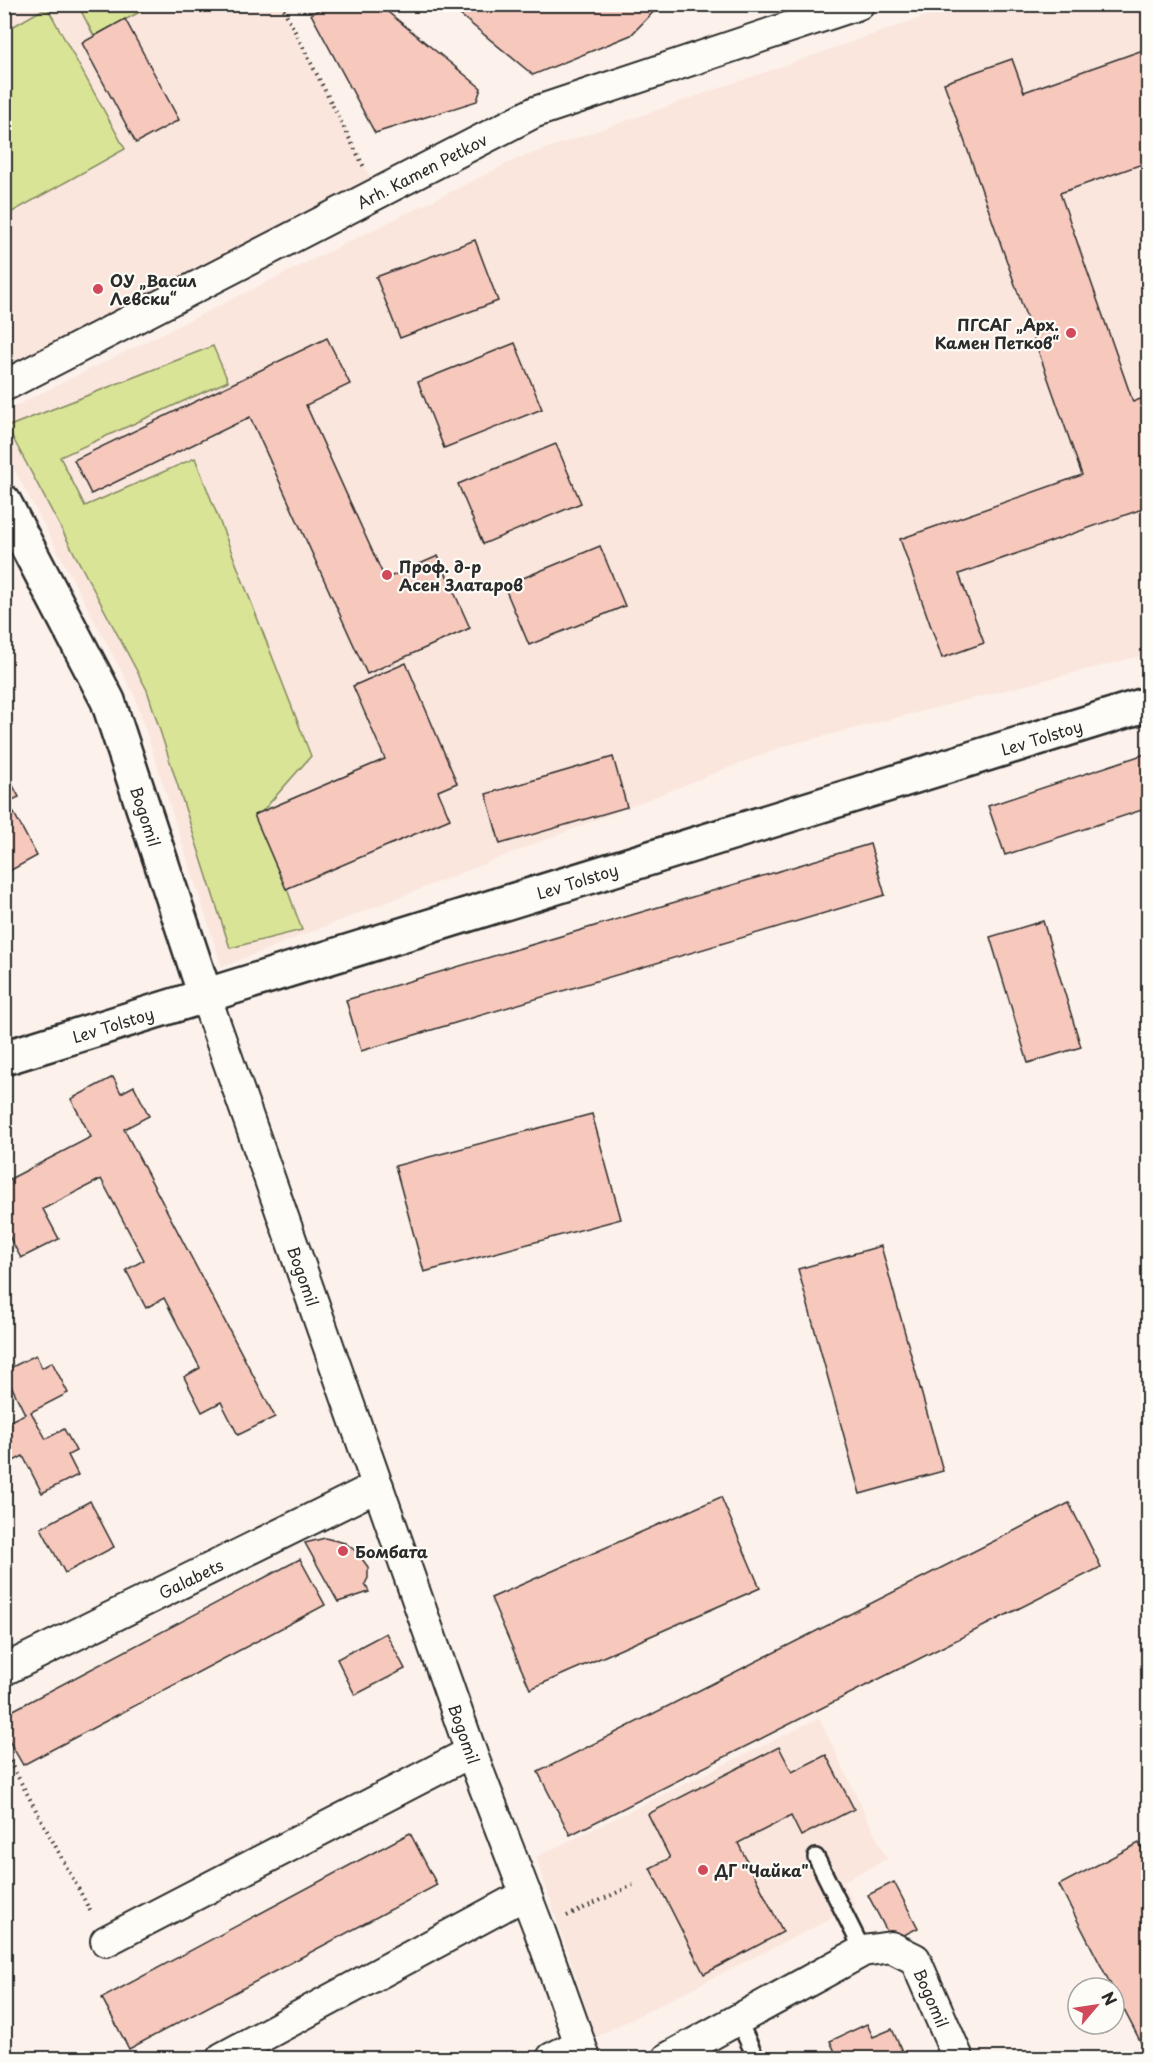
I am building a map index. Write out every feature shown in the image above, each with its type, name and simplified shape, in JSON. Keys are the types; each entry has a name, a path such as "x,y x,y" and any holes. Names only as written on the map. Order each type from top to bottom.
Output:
{"street":[{"name":"Arh. Kamen Petkov","path":"4,386 535,112 859,4"},
{"name":"Bogomil","path":"4,502 108,701 205,994 471,1752 583,2051"},
{"name":"Lev Tolstoy","path":"4,1058 1149,704"},
{"name":"Galabets","path":"4,1670 378,1486"},
{"path":"106,1941 471,1752"},
{"path":"222,2058 526,1894"},
{"name":"Bogomil","path":"668,2058 863,1951 891,1947 915,1959 958,2058"},
{"path":"552,2058 583,2051"}],"lane":[{"path":"816,1857 863,1951"},
{"path":"738,2020 756,2058"}],"path":[{"path":"281,4 378,192"},
{"path":"4,1751 106,1941"},
{"path":"539,1929 633,1885"}],"shaded area":[{"name":"ОУ „Васил Левски“","path":"5,5 281,5 378,192 5,386"},
{"path":"957,5 1148,5 1148,654 781,747 222,967 135,697 5,452 5,411 517,159"},
{"name":"ДГ \"Чайка\"","path":"819,1718 887,1859 842,1882 856,1906 596,2037 536,1857"}],"green space":[{"path":"78,5 153,5 94,36"},
{"path":"47,7 125,149 5,216 5,31"},
{"path":"213,346 228,381 60,457 85,506 195,458 311,756 260,814 302,930 230,948 147,690 7,427"}],"building":[{"path":"329,4 378,4 481,88 477,101 375,133 311,14"},
{"path":"447,4 661,4 631,35 533,75"},
{"path":"125,19 179,120 136,143 82,43"},
{"name":"ПГСАГ „Арх. Камен Петков“","path":"1143,50 1148,65 1148,162 1060,193 1133,402 1148,396 1148,507 959,574 984,643 942,658 900,539 1082,475 944,83 1012,59 1024,92"},
{"path":"475,240 498,301 400,338 376,277"},
{"path":"327,338 350,384 306,405 385,579 438,556 470,628 367,674 250,417 91,494 74,460"},
{"path":"515,343 542,409 444,448 418,382"},
{"path":"556,444 581,503 483,544 458,484"},
{"path":"600,546 625,606 529,645 504,586"},
{"path":"406,663 457,783 438,791 450,819 286,889 254,815 385,759 353,686"},
{"path":"1148,753 1148,808 1005,855 988,806"},
{"path":"613,757 627,807 500,844 486,794"},
{"path":"4,769 19,797 8,802 37,856 4,874"},
{"path":"870,844 885,895 361,1051 346,1000"},
{"path":"1043,921 1081,1047 1028,1063 990,937"},
{"path":"113,1077 121,1093 134,1086 149,1116 124,1129 275,1417 238,1435 221,1402 202,1412 184,1377 200,1368 164,1298 146,1308 126,1270 144,1260 101,1179 43,1209 59,1239 21,1258 4,1227 4,1182 91,1137 71,1099"},
{"path":"592,1114 621,1219 424,1272 395,1166"},
{"path":"881,1246 943,1471 860,1494 798,1269"},
{"path":"36,1355 42,1368 52,1362 68,1393 31,1412 46,1439 64,1429 76,1451 68,1455 78,1475 42,1493 23,1456 4,1466 4,1424 25,1414 4,1371"},
{"path":"721,1497 760,1588 530,1689 491,1598"},
{"path":"90,1501 114,1547 65,1573 41,1528"},
{"path":"1069,1503 1101,1567 570,1835 538,1772"},
{"path":"325,1538 345,1543 357,1552 368,1567 368,1578 365,1584 369,1592 338,1602 305,1543"},
{"path":"300,1559 325,1605 23,1765 4,1732 4,1715"},
{"path":"386,1633 405,1669 355,1695 337,1659"},
{"path":"779,1747 792,1772 826,1755 854,1809 801,1836 791,1816 738,1843 783,1932 704,1974 650,1868 670,1858 648,1814"},
{"path":"410,1833 437,1885 129,2049 102,1998"},
{"path":"1139,1843 1148,1861 1148,2056 1126,2014 1126,1976 1106,1976 1059,1885"},
{"path":"894,1882 918,1928 892,1941 868,1895"},
{"path":"867,2024 873,2037 892,2029 905,2058 838,2058 830,2041"}],"place":[{"name":"ОУ „Васил Левски“","path":"98,289"},
{"name":"ПГСАГ „Арх. Камен Петков“","path":"1071,333"},
{"name":"Проф. д-р Асен Златаров","path":"387,575"},
{"name":"Бомбата","path":"343,1551"},
{"name":"ДГ \"Чайка\"","path":"703,1870"}]}
